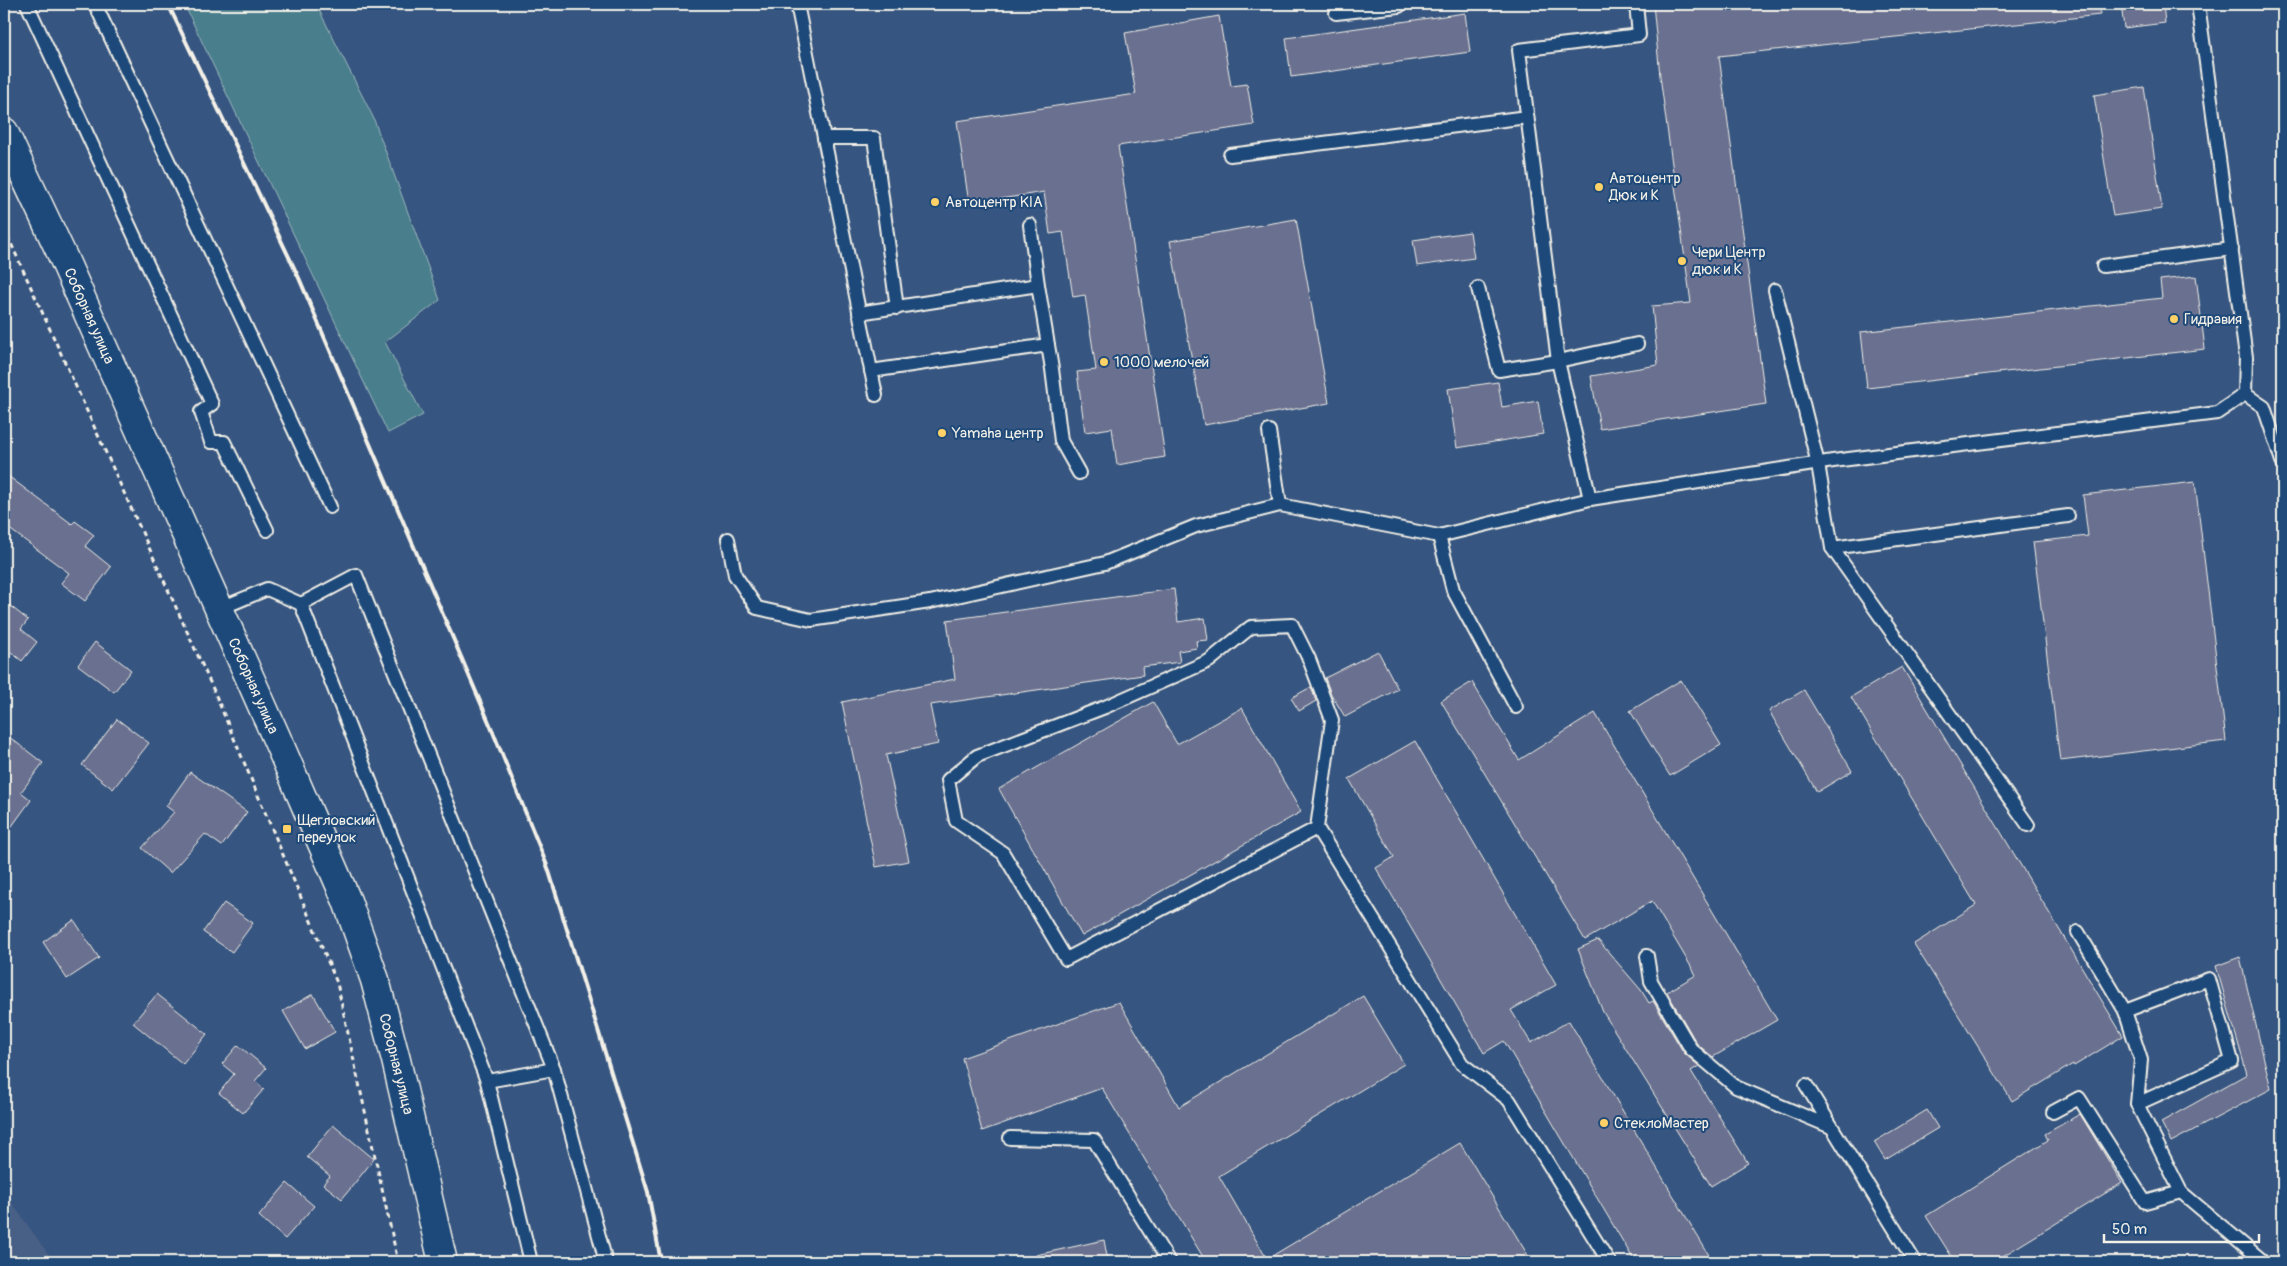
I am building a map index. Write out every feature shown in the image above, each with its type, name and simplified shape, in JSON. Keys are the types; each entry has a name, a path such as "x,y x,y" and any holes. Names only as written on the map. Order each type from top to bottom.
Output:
{"street":[{"name":"Соборная улица","path":"4,132 63,257 313,820 346,901 375,980 396,1060 443,1262"}],"lane":[{"path":"27,4 212,404 201,412 212,442 224,442 267,530"},
{"path":"95,4 330,507"},
{"path":"797,4 876,396"},
{"path":"1336,13 1399,6 1400,4"},
{"path":"1590,499 1558,361 1519,50 1639,35 1636,4"},
{"path":"2198,4 2246,358 2244,394"},
{"path":"1230,155 1527,117"},
{"path":"824,138 874,138 898,308"},
{"path":"1030,225 1061,442 1080,473"},
{"path":"2103,266 2232,249"},
{"path":"859,313 1038,285"},
{"path":"1478,288 1499,370 1558,361 1638,344"},
{"path":"1775,290 1818,464 1832,548 2028,824"},
{"path":"871,371 1048,345"},
{"path":"728,539 735,575 757,608 811,620 930,602 1105,563 1196,526 1280,505 1439,536 1590,499 1818,464 2216,413 2244,394"},
{"path":"2244,394 2264,407 2283,464"},
{"path":"1269,431 1280,505"},
{"path":"1832,548 2068,516"},
{"path":"1439,536 1453,590 1516,707"},
{"path":"301,604 356,575 554,1069 606,1262"},
{"path":"219,609 267,589 301,604 487,1081 531,1262"},
{"path":"1317,828 1066,959 1003,853 956,821 948,780 977,756 1105,707 1209,661 1251,627 1292,625 1309,659 1332,720 1317,828 1462,1064 1509,1100 1609,1262"},
{"path":"2078,932 2125,1011 2141,1060 2137,1104 2181,1192 2264,1262"},
{"path":"1647,956 1651,980 1691,1049 1736,1088 1831,1127"},
{"path":"2125,1011 2209,979 2232,1062 2137,1104"},
{"path":"487,1081 554,1069"},
{"path":"1806,1085 1914,1262"},
{"path":"2053,1112 2079,1098 2145,1202 2181,1192"},
{"path":"1010,1138 1094,1140 1169,1262"}],"path":[{"path":"4,228 214,691 337,983 398,1262"}],"shaded area":[{"path":"4,1192 54,1262 4,1262"}],"green space":[{"path":"184,4 316,4 373,117 440,300 385,342 423,415 388,433"}],"building":[{"path":"1653,4 2099,4 2100,15 1719,56 1766,404 1600,429 1591,376 1658,365 1652,306 1691,303 1660,76"},
{"path":"2121,4 2163,4 2165,23 2124,28"},
{"path":"1465,13 1470,52 1291,77 1286,38"},
{"path":"1219,16 1231,86 1247,84 1254,125 1118,146 1165,457 1117,465 1112,428 1085,432 1077,372 1096,370 1085,295 1073,297 1063,232 1050,234 1044,192 969,204 957,121 1136,94 1125,33"},
{"path":"2144,87 2162,209 2113,216 2094,95"},
{"path":"1296,219 1329,403 1204,425 1170,241"},
{"path":"1470,232 1474,258 1417,266 1413,240"},
{"path":"2196,276 2205,349 1867,388 1861,332 2162,298 2160,280"},
{"path":"1498,382 1502,407 1538,401 1543,434 1457,448 1448,389"},
{"path":"4,473 72,524 75,521 94,535 85,546 111,567 85,601 61,583 69,573 4,525"},
{"path":"2195,482 2226,741 2060,761 2033,542 2088,536 2083,495"},
{"path":"1174,589 1178,622 1205,618 1208,640 1196,641 1197,648 1178,651 1180,662 1142,667 1143,675 930,705 938,744 886,755 909,861 876,867 842,702 955,679 947,620"},
{"path":"4,601 28,620 21,629 37,642 22,661 6,648 4,651"},
{"path":"95,642 131,670 114,692 78,665"},
{"path":"1378,651 1398,689 1345,717 1331,694 1325,678"},
{"path":"1902,667 2123,1036 2012,1101 1914,944 1976,905 1851,697"},
{"path":"1681,680 1721,745 1670,776 1630,711"},
{"path":"1472,682 1519,760 1595,713 1777,1020 1713,1057 1697,1044 1667,992 1696,975 1652,901 1585,940 1441,701"},
{"path":"1311,687 1316,701 1299,711 1291,698"},
{"path":"1804,690 1852,771 1817,792 1769,711"},
{"path":"1153,702 1177,744 1242,708 1301,812 1082,936 999,789"},
{"path":"117,719 149,743 113,789 82,765"},
{"path":"4,733 43,763 21,792 31,800 4,837"},
{"path":"1415,741 1556,985 1511,1010 1531,1043 1569,1021 1713,1262 1635,1262 1504,1041 1484,1053 1376,868 1394,857 1349,779"},
{"path":"190,772 247,812 222,846 205,834 170,873 142,848 174,812 166,806"},
{"path":"224,903 253,923 232,952 203,932"},
{"path":"74,920 99,958 67,979 43,942"},
{"path":"1598,940 1641,990 1649,1003 1653,1001 1684,1053 1699,1066 1691,1071 1748,1163 1711,1186 1603,1012 1578,949"},
{"path":"2240,957 2271,1089 2171,1142 2161,1122 2247,1074 2216,966"},
{"path":"157,994 207,1034 183,1064 133,1023"},
{"path":"313,994 335,1032 305,1049 283,1011"},
{"path":"1363,996 1404,1064 1219,1176 1267,1259 1460,1143 1532,1262 1206,1262 1102,1088 982,1131 962,1058 1119,1002 1179,1107"},
{"path":"238,1045 266,1068 255,1081 264,1089 243,1113 219,1093 234,1074 222,1064"},
{"path":"1927,1110 1938,1128 1885,1160 1874,1142"},
{"path":"2080,1114 2122,1183 1993,1262 1955,1262 1926,1216 2048,1140 2045,1134"},
{"path":"333,1125 374,1159 342,1199 323,1184 330,1176 307,1157"},
{"path":"287,1183 314,1206 285,1239 259,1216"},
{"path":"1104,1240 1108,1262 1037,1262 1036,1255"}],"railway":[{"path":"168,4 299,278 491,727 548,868 648,1192 661,1262"}],"place":[{"name":"Автоцентр Дюк и К","path":"1599,187"},
{"name":"Автоцентр KIA","path":"935,202"},
{"name":"Чери Центр дюк и К","path":"1682,261"},
{"name":"Гидравия","path":"2174,319"},
{"name":"1000 мелочей","path":"1104,362"},
{"name":"Yamaha центр","path":"942,433"},
{"name":"Щегловский переулок","path":"287,829"},
{"name":"СтеклоМастер","path":"1604,1123"}]}
